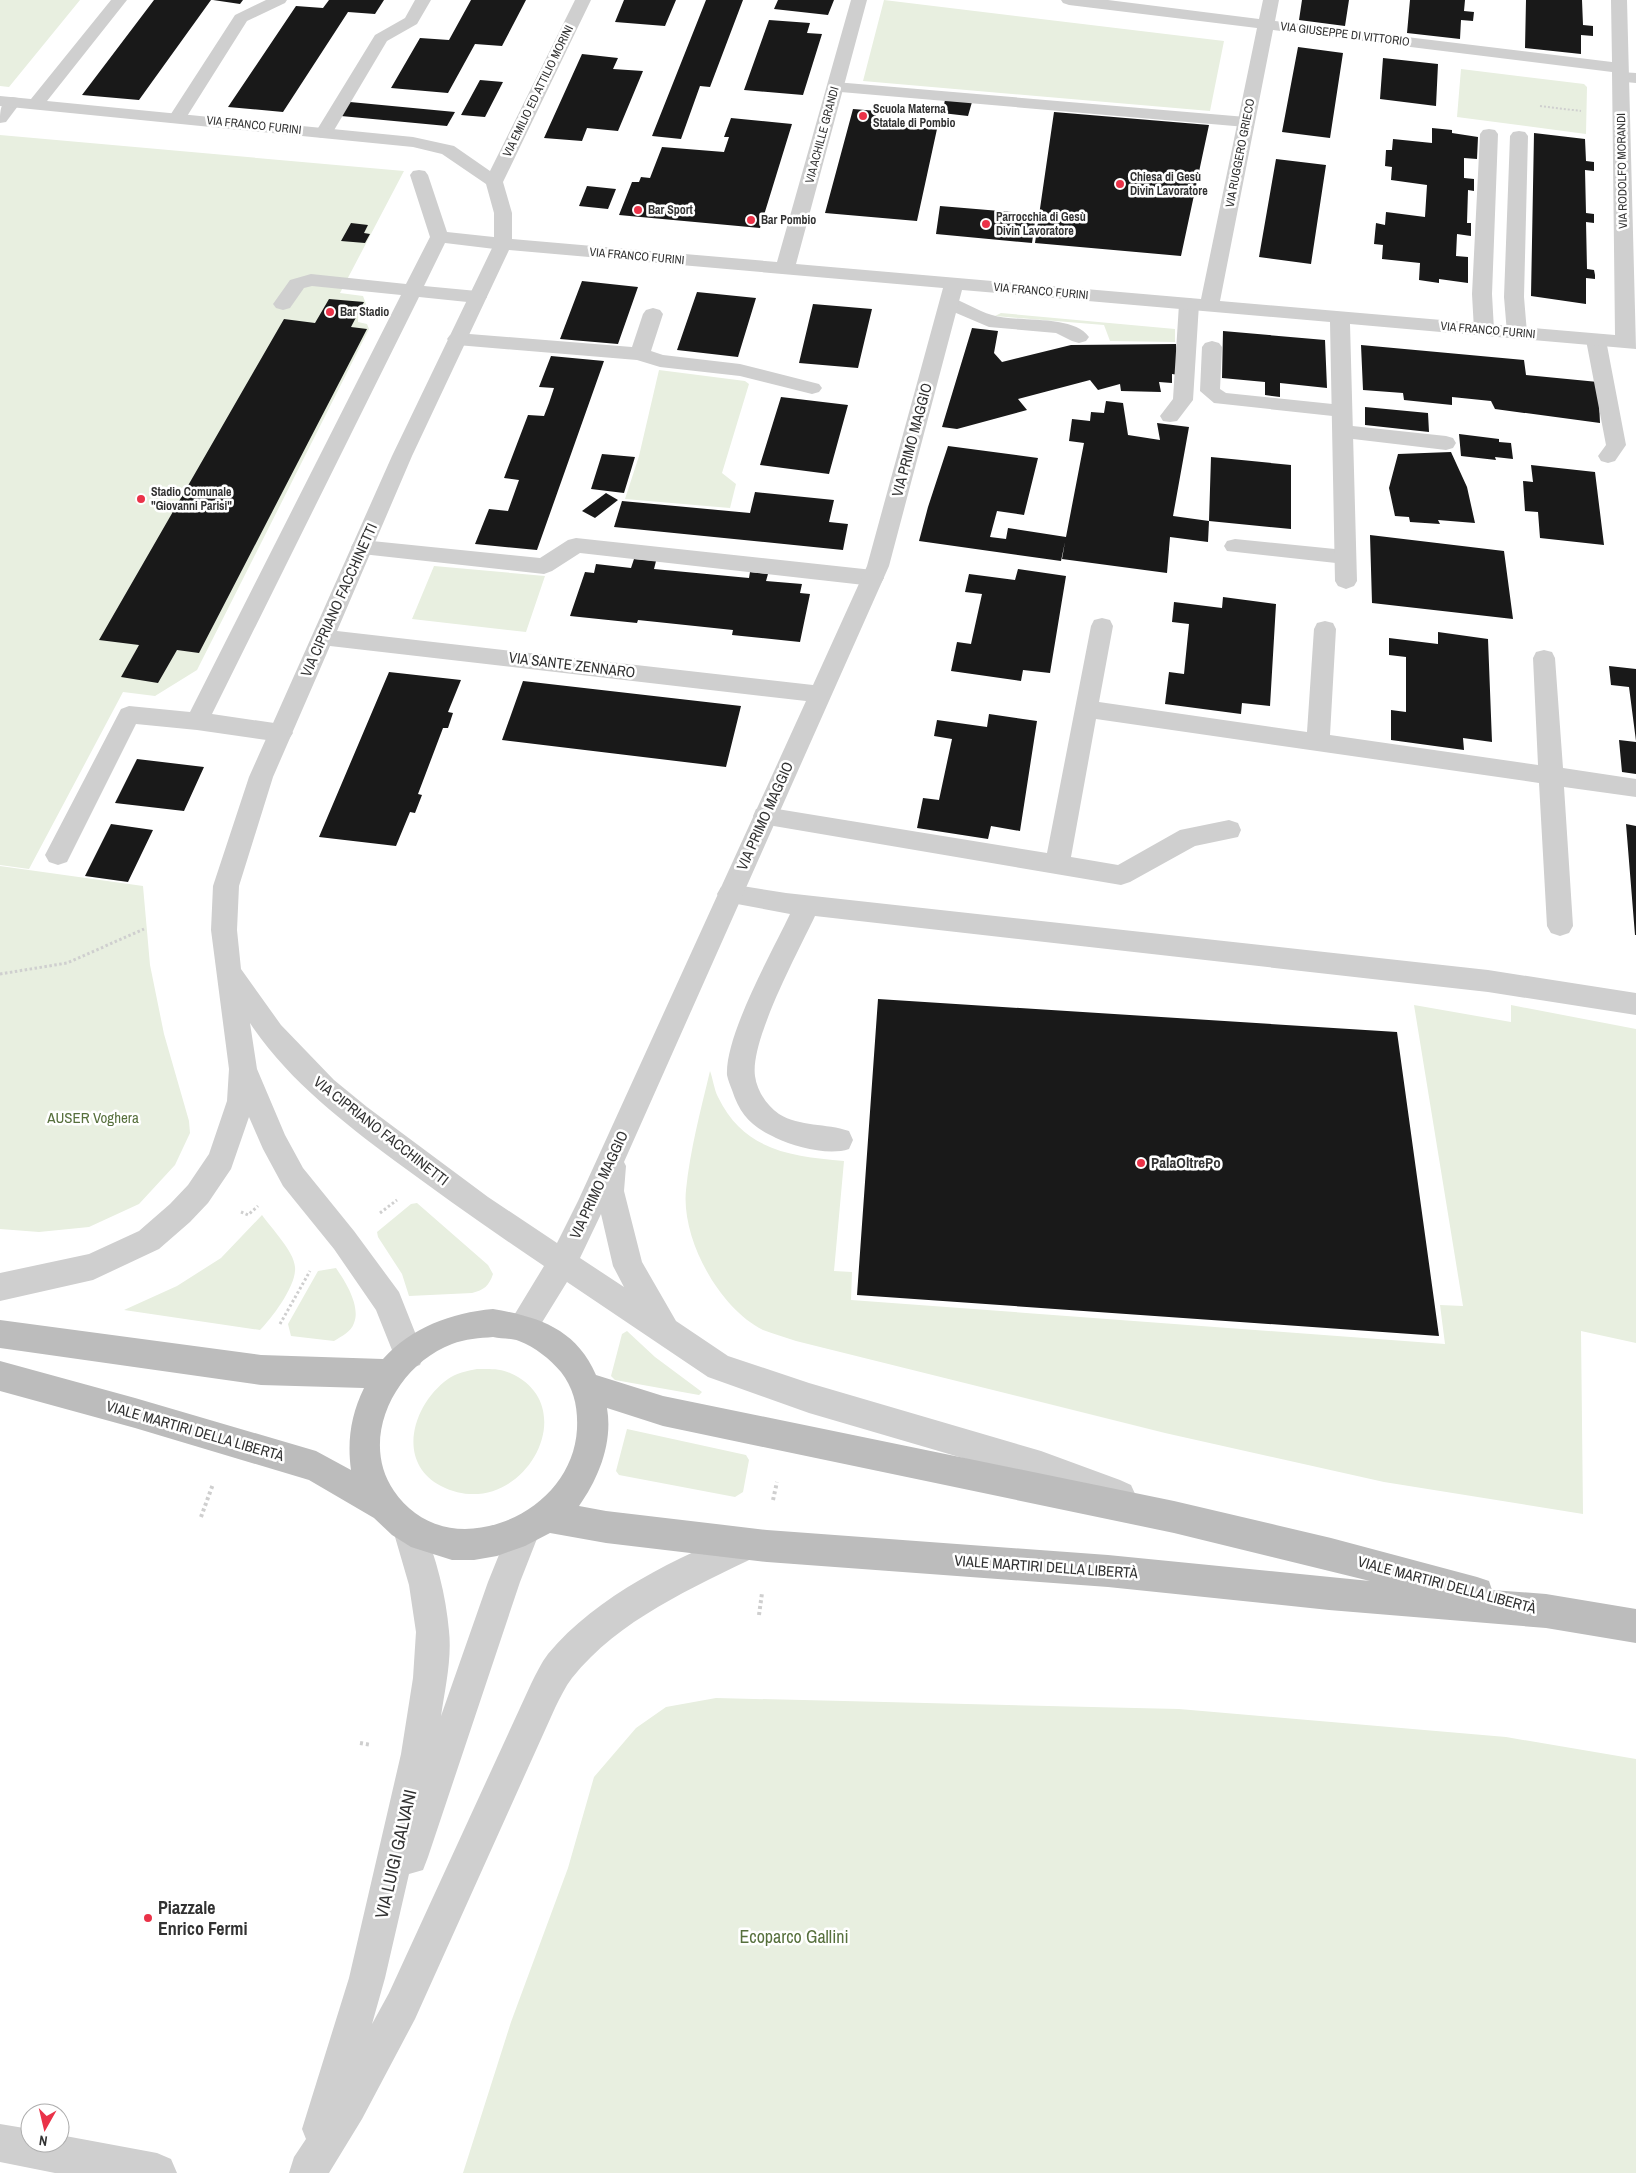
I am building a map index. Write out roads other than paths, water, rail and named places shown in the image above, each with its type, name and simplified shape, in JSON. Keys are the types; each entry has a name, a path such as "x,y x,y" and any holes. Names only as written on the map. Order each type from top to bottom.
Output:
{"main road":[{"name":"VIALE MARTIRI DELLA LIBERTÀ","path":"0,1376 230,1440 316,1467 382,1505 409,1530 445,1543 484,1544 536,1524 573,1488 589,1456 595,1421 588,1387 572,1359 550,1340 522,1327 493,1323 463,1326 435,1337 399,1364 372,1406 364,1440 368,1474 382,1505"},
{"path":"0,1334 261,1370 399,1364"},
{"name":"VIALE MARTIRI DELLA LIBERTÀ","path":"588,1387 663,1411 1174,1517 1331,1554 1546,1611"},
{"name":"VIALE MARTIRI DELLA LIBERTÀ","path":"536,1524 606,1527 748,1544 1108,1570 1329,1594 1546,1611 1636,1626"}],"street":[{"path":"35,105 119,0"},
{"path":"178,117 242,18 279,0"},
{"path":"324,133 381,38 411,22 423,0"},
{"name":"VIA EMILIO ED ATTILIO MORINI","path":"494,182 583,0"},
{"name":"VIA ACHILLE GRANDI","path":"785,269 859,0"},
{"name":"VIA GIUSEPPE DI VITTORIO","path":"1069,0 1134,4 1626,74"},
{"name":"VIA RUGGERO GRIECO","path":"1209,306 1271,0"},
{"name":"VIA RODOLFO MORANDI","path":"1619,0 1626,74 1621,116 1629,206 1630,342"},
{"path":"835,88 1246,122"},
{"path":"0,118 6,101"},
{"name":"VIA FRANCO FURINI","path":"6,101 413,142 448,150 494,182"},
{"path":"1484,330 1482,294 1489,134"},
{"path":"1517,333 1514,297 1519,136"},
{"path":"197,721 439,237 419,175"},
{"path":"494,182 503,213 502,244"},
{"name":"VIA FRANCO FURINI","path":"439,237 785,269 951,294 1188,304 1630,342"},
{"name":"VIA CIPRIANO FACCHINETTI","path":"0,1287 93,1267 149,1240 180,1214 198,1194 221,1160 241,1101 243,1069 224,930 226,886 261,778 402,456 502,244"},
{"path":"283,304 297,284 311,280 477,297"},
{"path":"951,294 989,321 1060,328 1079,337"},
{"name":"VIA PRIMO MAGGIO","path":"522,1327 562,1263 614,1155 878,566 951,294"},
{"path":"1170,416 1183,400 1188,304"},
{"path":"640,354 653,314"},
{"path":"1340,317 1346,581"},
{"path":"457,339 640,354 660,361 740,370 812,388"},
{"path":"1596,340 1616,445 1608,456"},
{"path":"1212,347 1210,392 1221,399 1342,411"},
{"path":"1342,432 1446,443"},
{"path":"362,547 544,566 576,545 873,578"},
{"path":"1235,546 1345,556"},
{"path":"1057,864 1102,626"},
{"path":"1318,742 1325,629"},
{"name":"VIA SANTE ZENNARO","path":"323,637 821,694"},
{"path":"1544,658 1560,926"},
{"path":"1086,709 1636,788"},
{"path":"58,855 128,715 197,721 281,733"},
{"path":"766,816 1121,874 1189,837 1229,830"},
{"path":"730,894 807,905 1488,981 1636,1004"},
{"path":"807,905 757,1012 744,1048 741,1076 750,1103 769,1122 795,1134 839,1140"},
{"name":"VIA CIPRIANO FACCHINETTI","path":"228,969 271,1033 324,1088 478,1206 719,1367 809,1398 1041,1466 1174,1517"},
{"name":"VIA CIPRIANO FACCHINETTI","path":"243,1069 273,1140 293,1177 344,1240 388,1302 399,1364"},
{"path":"614,1155 610,1191 628,1266 667,1332"},
{"path":"367,1978 442,1768 504,1582 536,1524"},
{"name":"VIA LUIGI GALVANI","path":"308,2172 367,1978 418,1754 430,1678 433,1632 425,1585 409,1530"},
{"path":"308,2172 402,2006 543,1696 558,1667 588,1637 647,1594 748,1544"},
{"path":"0,2142 157,2173"}],"place":[{"name":"Scuola Materna Statale di Pombio","path":"863,116"},
{"name":"Chiesa di Gesù Divin Lavoratore","path":"1120,184"},
{"name":"Bar Sport","path":"638,210"},
{"name":"Bar Pombio","path":"751,220"},
{"name":"Parrocchia di Gesù Divin Lavoratore","path":"986,224"},
{"name":"Bar Stadio","path":"330,312"},
{"name":"Stadio Comunale \"Giovanni Parisi\"","path":"141,499"},
{"name":"PalaOltrePo","path":"1141,1163"},
{"name":"Piazzale Enrico Fermi","path":"148,1918"}],"park label":[{"name":"AUSER Voghera","path":"93,1118"},
{"name":"Ecoparco Gallini","path":"794,1937"}]}
